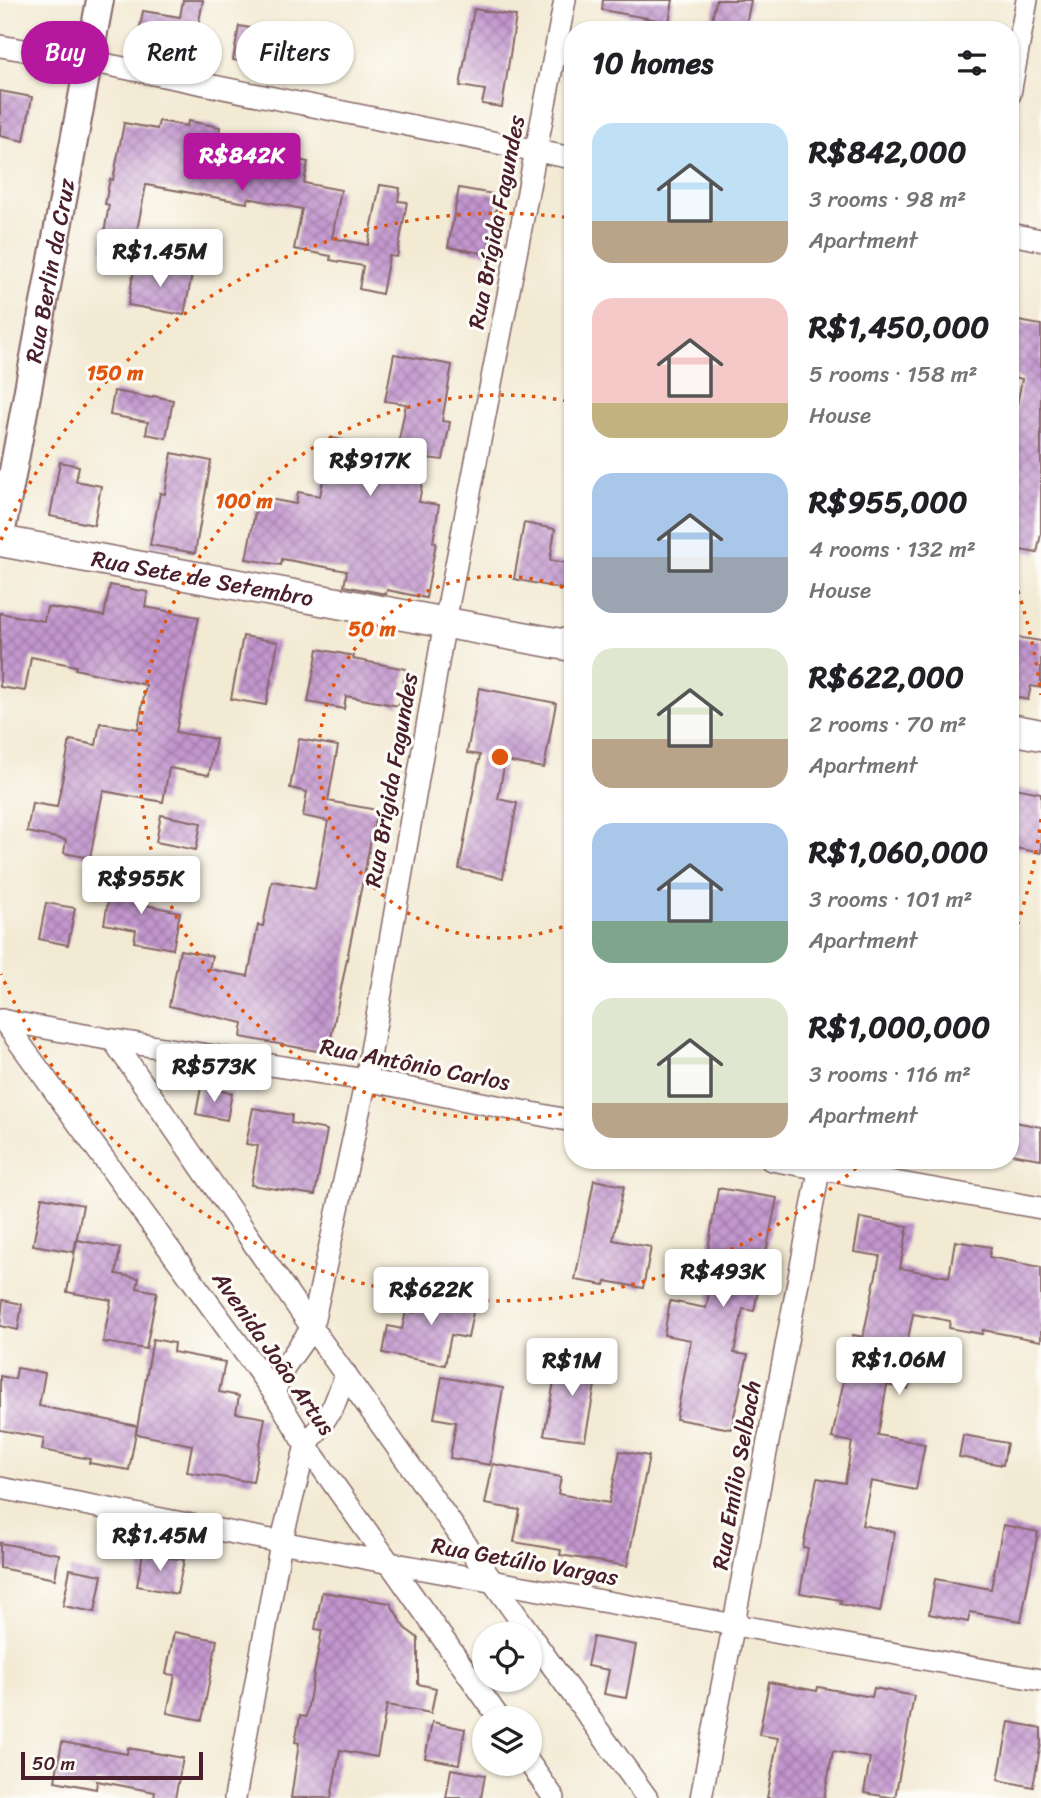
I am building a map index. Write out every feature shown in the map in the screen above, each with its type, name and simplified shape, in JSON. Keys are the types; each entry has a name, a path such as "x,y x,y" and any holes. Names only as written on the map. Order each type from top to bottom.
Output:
{"main road":[{"name":"Rua Sete de Setembro","path":"0,541 564,644"},
{"path":"1019,731 1041,735"}],"street":[{"name":"Rua Berlin da Cruz","path":"96,21 100,0"},
{"name":"Rua Brígida Fagundes","path":"274,1393 285,1366 312,1328 366,1080 445,622 565,0"},
{"path":"1019,44 1027,0"},
{"path":"0,46 21,50"},
{"path":"109,65 564,157"},
{"name":"Rua Berlin da Cruz","path":"0,541 85,84"},
{"path":"1019,236 1041,240"},
{"name":"Rua Antônio Carlos","path":"1,1020 366,1080 564,1119"},
{"name":"Avenida João Artus","path":"1,1020 274,1393 306,1445 491,1706"},
{"name":"Avenida João Artus","path":"113,1040 312,1328 521,1622"},
{"name":"Rua Emílio Selbach","path":"701,1798 820,1169"},
{"path":"841,1169 1041,1208"},
{"path":"235,1798 281,1543 306,1445 334,1405 346,1374"},
{"name":"Rua Getúlio Vargas","path":"0,1488 281,1543 1041,1680"},
{"name":"Avenida João Artus","path":"542,1652 647,1798"},
{"path":"538,1776 554,1798"}],"building":[{"path":"183,0 203,0 199,21 141,21 143,11 180,17"},
{"path":"603,0 673,0 669,21 602,10"},
{"path":"716,0 751,0 747,21 712,21"},
{"path":"474,9 516,16 502,107 482,104 485,90 460,86"},
{"path":"0,91 32,97 24,141 0,136"},
{"path":"159,121 187,126 188,121 220,127 218,141 308,162 304,183 341,190 332,238 368,245 380,185 400,188 398,201 407,202 397,257 389,256 382,294 359,289 363,266 294,249 302,209 248,198 247,203 146,185 132,256 101,250 109,205 105,204 110,179 113,180 124,123 157,129"},
{"path":"459,188 499,195 487,254 448,247"},
{"path":"135,263 192,274 184,315 128,305"},
{"path":"1019,321 1041,325 1041,534 1037,553 1019,550 1019,395 1022,379 1019,378"},
{"path":"394,354 452,365 442,421 450,422 443,460 427,458 419,502 439,505 433,542 436,543 426,598 387,590 386,594 344,586 347,571 282,559 281,565 246,559 258,497 296,504 298,492 320,496 331,438 397,450 406,404 385,401"},
{"path":"114,391 173,400 166,438 146,434 148,422 110,415"},
{"path":"172,453 211,461 195,553 150,545 160,493 165,494"},
{"path":"60,462 79,466 76,481 101,486 94,525 50,516"},
{"path":"524,523 555,529 550,560 564,563 564,589 514,579"},
{"path":"110,585 148,592 145,607 199,617 176,732 216,739 209,775 169,768 163,802 103,791 90,858 64,853 66,840 27,832 32,803 57,807 70,740 96,745 100,723 138,729 146,685 31,657 25,691 0,687 0,613 44,621 47,607 104,616"},
{"path":"243,636 278,642 266,705 231,699"},
{"path":"1019,637 1041,641 1041,688 1031,686 1028,700 1019,698"},
{"path":"318,649 406,669 399,706 346,696 344,709 308,702"},
{"path":"479,688 556,703 544,768 505,761 498,799 517,803 503,878 459,869 480,755 467,753"},
{"path":"299,739 338,746 328,801 377,810 328,1053 241,1037 243,1023 169,1006 180,950 212,956 209,969 248,976 258,925 263,926 272,881 315,889 328,821 303,816 307,792 290,788"},
{"path":"1019,789 1041,793 1041,853 1019,849"},
{"path":"161,815 201,823 196,850 156,842"},
{"path":"112,879 140,884 136,903 180,912 173,949 134,942 136,930 104,924"},
{"path":"46,903 75,908 68,945 39,939"},
{"path":"201,1087 232,1093 227,1120 196,1114"},
{"path":"253,1108 292,1115 291,1123 327,1130 315,1195 251,1185 258,1146 246,1144"},
{"path":"1019,1123 1041,1127 1041,1159 1019,1155"},
{"path":"594,1180 624,1186 613,1240 651,1247 643,1288 606,1281 605,1285 575,1280"},
{"path":"718,1188 777,1198 754,1311 743,1309 734,1353 748,1355 731,1429 676,1419 691,1340 664,1335 670,1301 706,1308 715,1264 706,1262"},
{"path":"42,1197 83,1205 74,1252 33,1245"},
{"path":"860,1218 908,1226 900,1268 949,1277 955,1241 991,1247 989,1257 1041,1267 1041,1341 983,1330 982,1334 949,1328 950,1321 913,1314 902,1369 912,1371 908,1389 887,1385 878,1435 925,1444 916,1490 871,1481 862,1525 895,1532 880,1612 840,1604 841,1600 800,1593 808,1548 803,1547 817,1478 845,1483 852,1442 832,1438 853,1335 863,1337 880,1256 854,1252"},
{"path":"77,1240 120,1248 116,1274 139,1278 137,1288 157,1292 146,1349 103,1342 111,1300 67,1292"},
{"path":"420,1286 449,1291 448,1296 475,1301 468,1338 451,1335 445,1365 383,1353 388,1326 402,1329 406,1311 415,1313"},
{"path":"3,1300 22,1304 18,1330 0,1326"},
{"path":"153,1339 174,1343 173,1352 225,1362 219,1392 239,1396 236,1413 265,1418 253,1482 187,1472 192,1445 136,1434"},
{"path":"559,1355 599,1363 585,1440 544,1435"},
{"path":"17,1368 45,1373 39,1406 137,1426 129,1470 89,1463 90,1459 42,1450 44,1438 0,1430 0,1376 15,1379"},
{"path":"442,1377 503,1388 490,1465 450,1458 456,1422 434,1418"},
{"path":"963,1435 1007,1443 1003,1465 959,1457"},
{"path":"620,1451 649,1456 627,1566 560,1555 561,1550 514,1542 520,1510 485,1504 493,1464 561,1477 558,1494 609,1503"},
{"path":"1003,1525 1038,1532 1021,1621 970,1612 968,1622 929,1614 935,1579 991,1589"},
{"path":"0,1543 59,1554 55,1579 0,1568"},
{"path":"143,1553 184,1560 177,1594 137,1586"},
{"path":"70,1569 102,1575 95,1612 63,1606"},
{"path":"322,1592 390,1603 406,1629 418,1638 418,1684 436,1688 431,1713 387,1705 377,1757 340,1750 331,1798 291,1798 299,1743 295,1742 300,1716 306,1717 322,1630 315,1629"},
{"path":"174,1632 217,1640 202,1720 167,1713 175,1675 166,1674"},
{"path":"593,1637 636,1645 626,1698 604,1694 609,1670 587,1666"},
{"path":"769,1682 817,1691 818,1687 872,1697 874,1688 914,1696 895,1798 864,1793 870,1758 833,1751 824,1798 767,1798 778,1738 759,1735"},
{"path":"432,1722 465,1729 459,1764 425,1758"},
{"path":"1009,1722 1041,1728 1033,1787 998,1780"},
{"path":"62,1742 127,1754 128,1748 183,1758 175,1798 154,1798 155,1792 97,1781 96,1789 55,1781"},
{"path":"451,1769 472,1773 472,1776 485,1776 481,1798 446,1798"}]}
